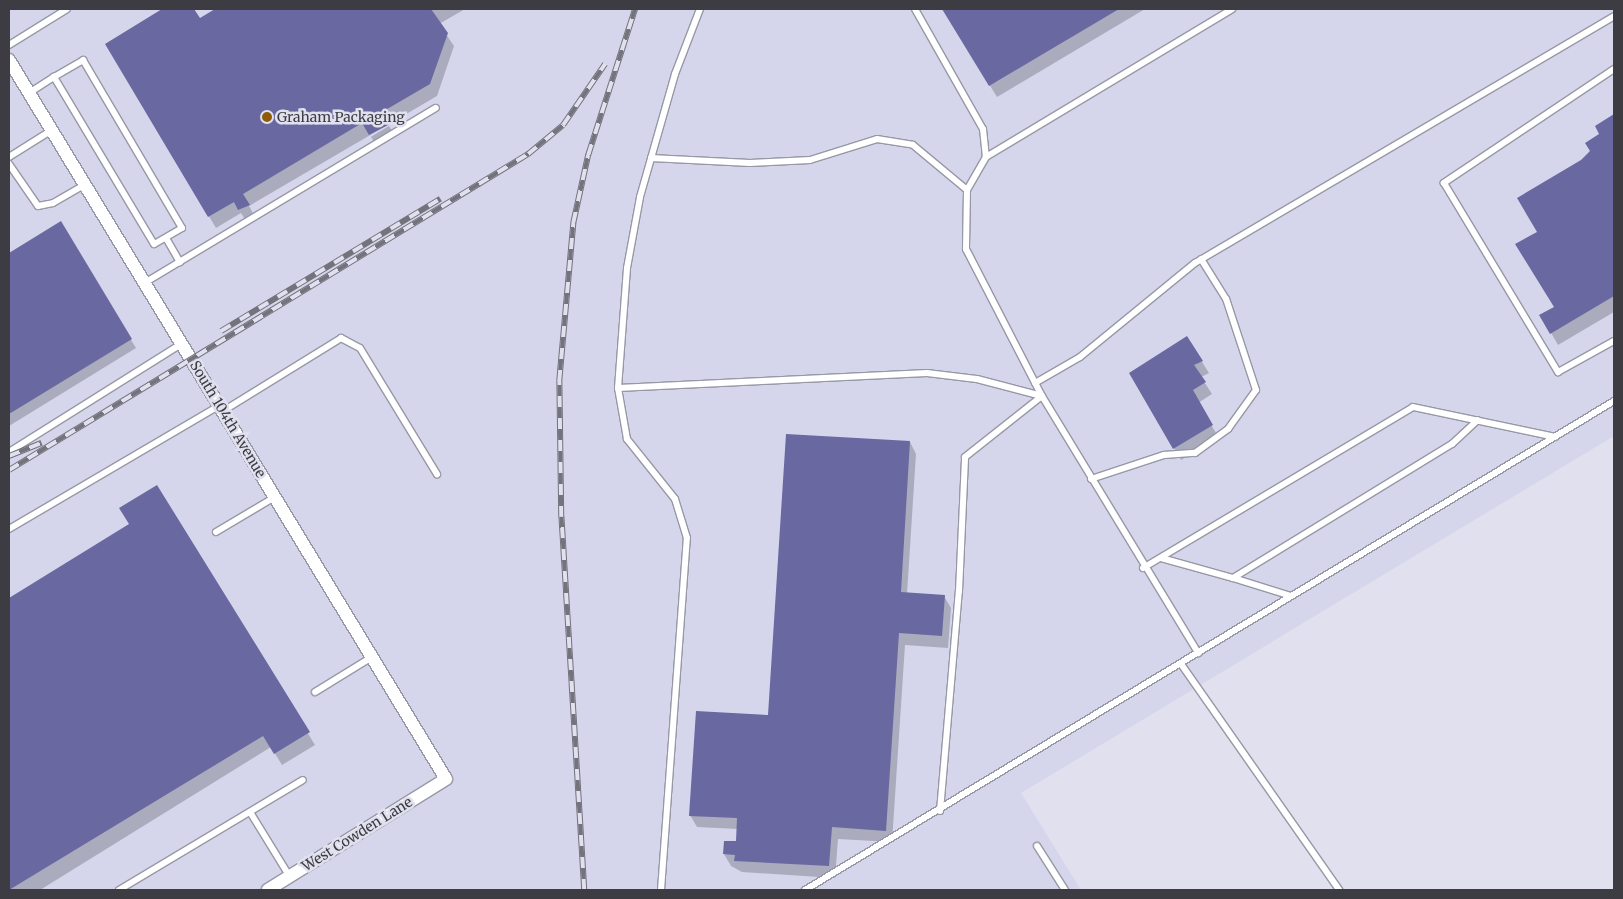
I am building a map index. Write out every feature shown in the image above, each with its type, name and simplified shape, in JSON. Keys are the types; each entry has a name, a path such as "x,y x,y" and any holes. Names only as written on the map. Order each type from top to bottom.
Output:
{"street":[{"name":"South 104th Avenue","path":"9,60 146,282 446,779"},
{"name":"West Cowden Lane","path":"268,890 284,883 446,779"}],"lane":[{"path":"9,45 67,9"},
{"path":"660,890 687,538 680,507 627,439 618,388 626,268 651,158 700,9"},
{"path":"915,9 983,129 986,157"},
{"path":"1198,653 1144,568 1042,396 966,249 967,190 986,157 1232,9"},
{"path":"1035,383 1080,357 1201,260 1614,16"},
{"path":"29,93 54,77 83,60 182,228 154,244 54,77"},
{"path":"1614,69 1444,184 1558,372 1614,341"},
{"path":"146,282 436,108"},
{"path":"9,157 52,130"},
{"path":"651,158 750,164 810,160 877,139 913,146 967,190"},
{"path":"9,164 38,206 53,203 86,184"},
{"path":"166,238 180,262"},
{"path":"1091,479 1164,455 1195,453 1228,429 1256,390 1226,299 1201,260"},
{"path":"9,529 341,338 360,348 437,474"},
{"path":"9,452 182,343"},
{"path":"618,388 926,373 977,379 1042,396"},
{"path":"940,811 959,591 964,457 1042,396"},
{"path":"805,890 940,811 1614,401"},
{"path":"1144,568 1414,407 1555,437"},
{"path":"1233,578 1452,444 1478,420"},
{"path":"216,532 275,497"},
{"path":"1161,558 1291,596"},
{"path":"315,692 372,657"},
{"path":"1181,664 1339,890"},
{"path":"119,890 303,780"},
{"path":"250,812 284,883"},
{"path":"1037,846 1065,890"}],"shaded area":[{"path":"9,9 1614,9 1614,436 1021,793 1081,890 9,890"}],"building":[{"name":"Graham Packaging","path":"162,9 194,9 200,18 215,9 431,9 448,33 430,84 382,112 390,124 369,135 362,123 243,194 250,205 238,210 234,202 208,217 105,44"},
{"path":"942,9 1119,9 989,86"},
{"path":"1614,114 1614,296 1550,334 1539,315 1554,307 1515,244 1537,232 1517,198 1581,160 1590,151 1585,143 1599,134 1595,126"},
{"path":"61,221 132,339 9,414 9,253"},
{"path":"1187,336 1203,361 1194,365 1206,382 1193,390 1213,425 1173,449 1129,373"},
{"path":"786,434 910,441 901,592 945,595 942,636 899,633 886,831 832,827 829,866 734,861 735,855 723,854 724,841 736,841 737,818 689,816 696,711 768,715"},
{"path":"157,485 310,732 274,754 263,736 9,890 9,598 129,524 119,508"}],"railway":[{"path":"584,890 561,517 559,381 573,223 588,155 635,9"},
{"path":"9,470 528,154 563,125 605,64"},
{"path":"221,331 440,199"},
{"path":"9,456 42,443"}],"place":[{"name":"Graham Packaging","path":"267,117"}]}
